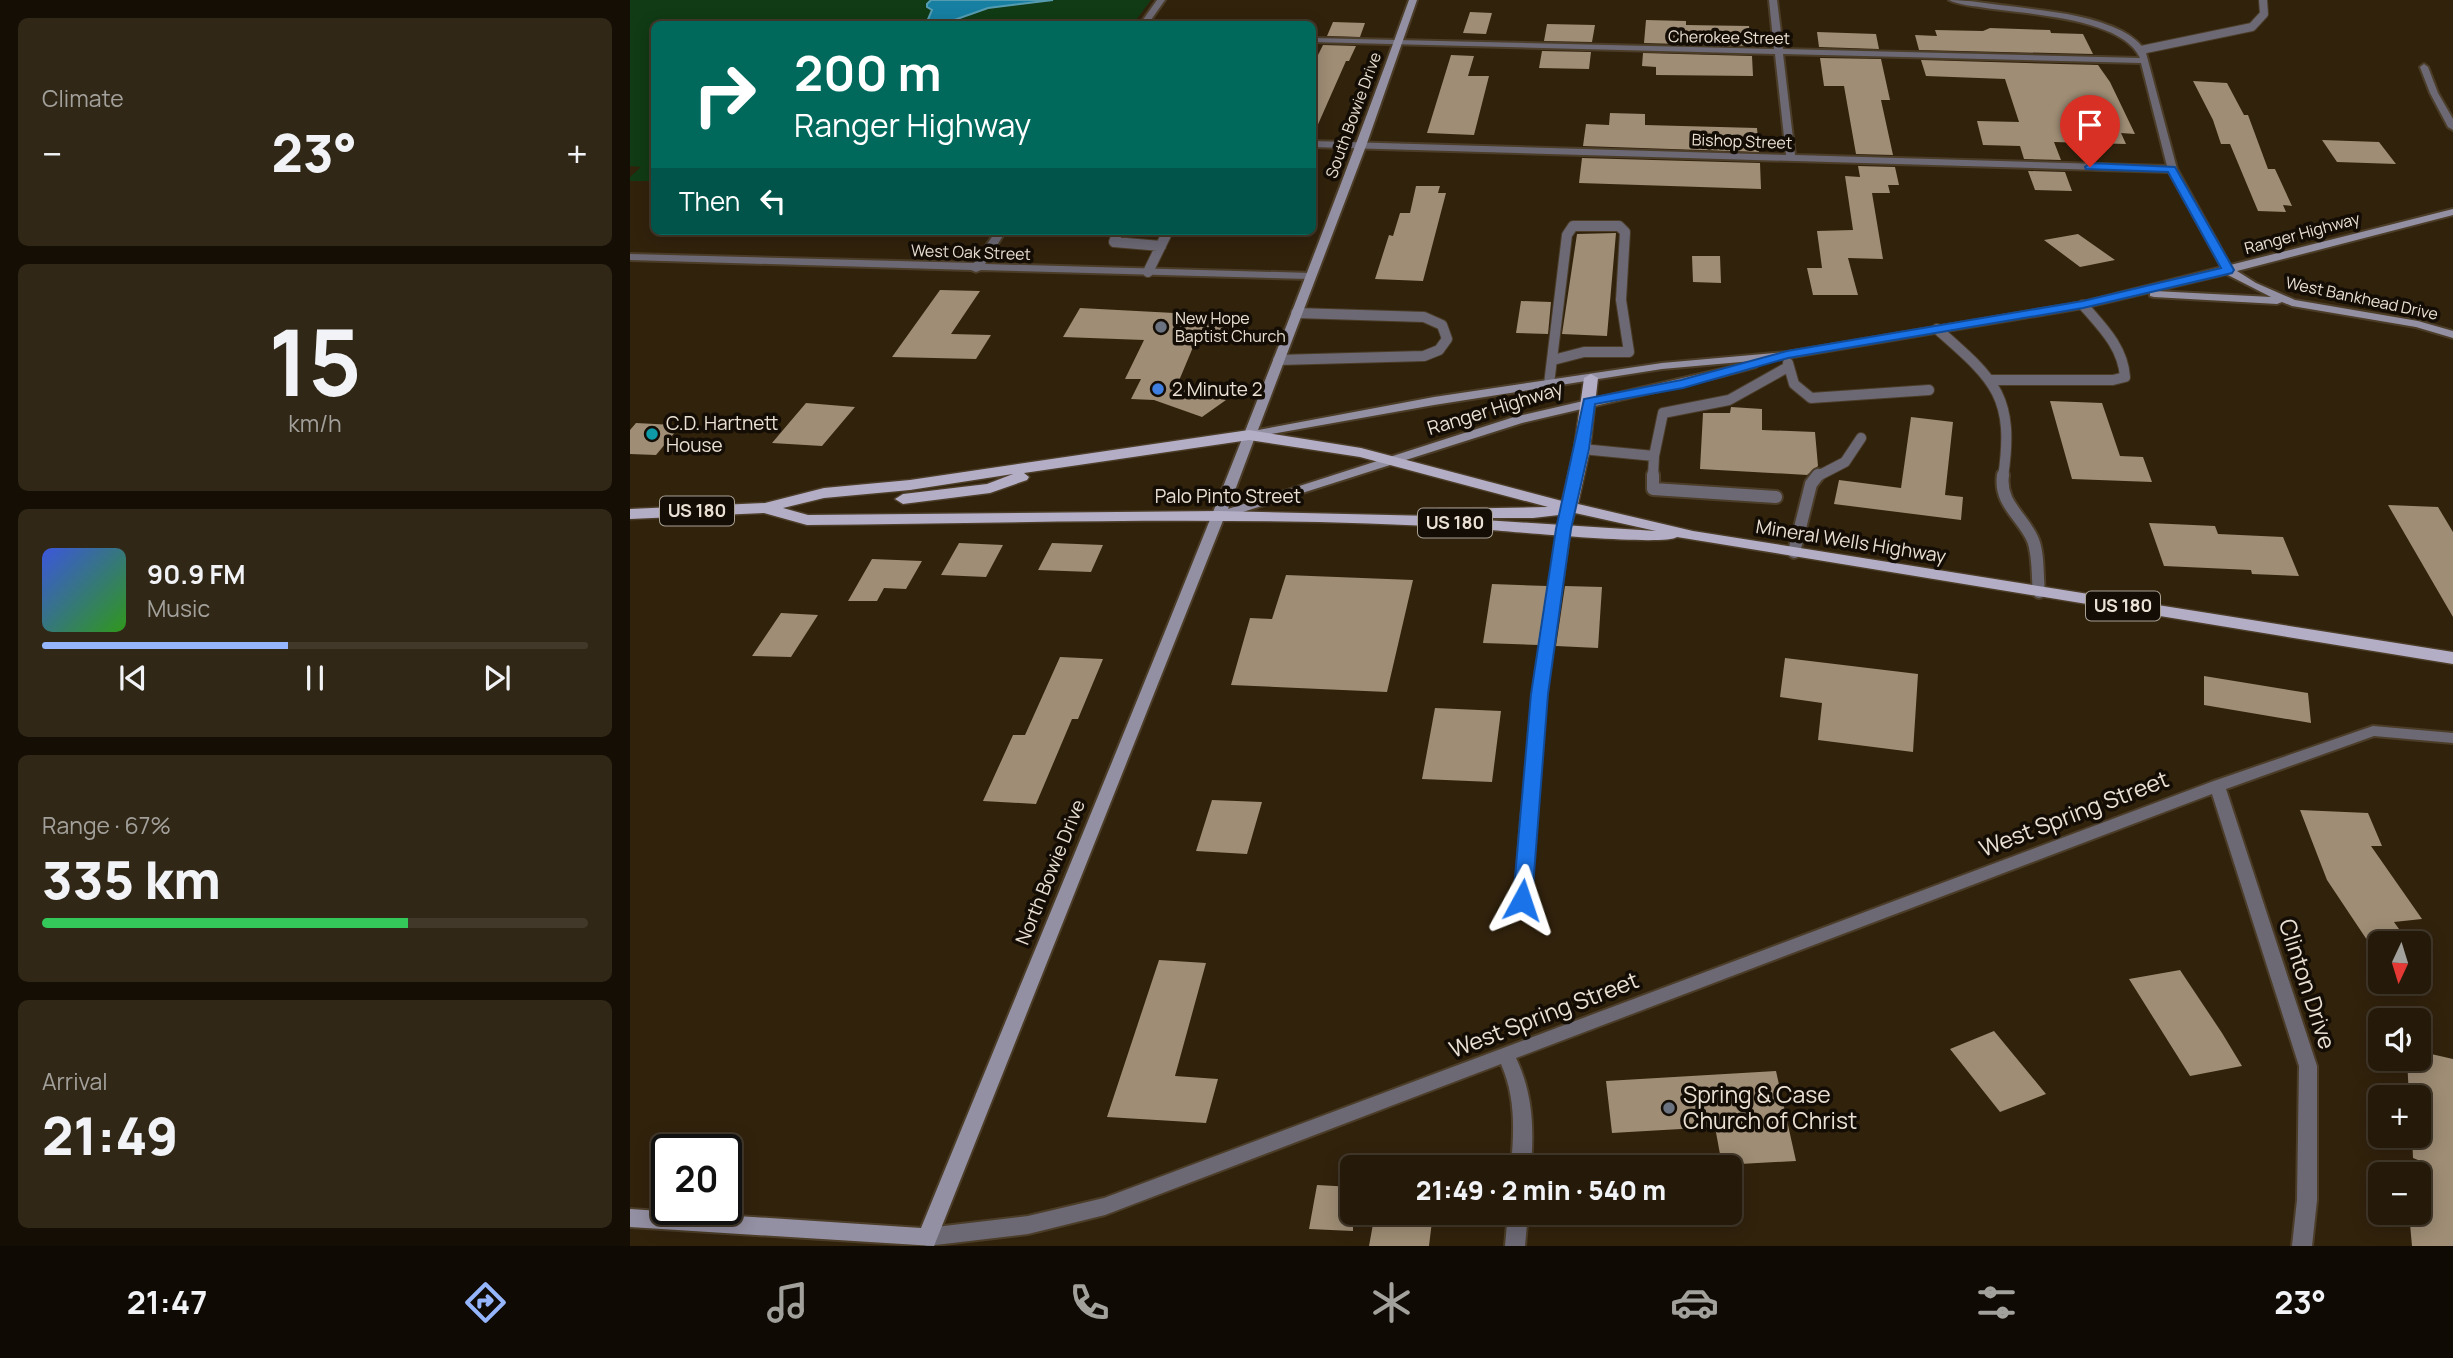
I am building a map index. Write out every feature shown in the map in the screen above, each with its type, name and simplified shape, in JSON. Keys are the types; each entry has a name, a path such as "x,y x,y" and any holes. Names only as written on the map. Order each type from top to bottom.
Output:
{"main road":[{"path":"1564,529 1582,449 1591,377"},
{"name":"Mineral Wells Highway","path":"1249,435 1361,453 1569,508 1638,521 1691,536 2453,658"},
{"name":"Palo Pinto Street","path":"630,514 765,509 824,493 990,488 1051,465 1249,435"},
{"path":"892,518 906,492"},
{"path":"1394,519 1466,511 1542,514 1569,508"},
{"name":"Palo Pinto Street","path":"765,509 807,520 1219,516 1394,519 1564,529 1631,536 1691,536"}],"street":[{"path":"1146,21 1161,0"},
{"name":"South Bowie Drive","path":"1219,516 1361,146 1413,0"},
{"path":"1773,0 1791,158"},
{"path":"1954,0 2074,19 2133,40 2145,61 2172,169 2228,270"},
{"name":"Cherokee Street","path":"1316,40 2145,61"},
{"path":"2424,67 2434,93 2453,127"},
{"name":"Bishop Street","path":"1316,144 2172,169"},
{"name":"Ranger Highway","path":"1219,516 1312,489 1515,421 1588,402 1937,329 2083,304 2453,212"},
{"path":"976,269 998,235"},
{"name":"West Oak Street","path":"630,257 976,269 1311,276"},
{"name":"West Bankhead Drive","path":"2228,270 2252,285 2292,303 2418,324 2453,335"},
{"path":"2132,293 2292,303"},
{"name":"Ranger Highway","path":"1249,435 1434,401 1662,366 1788,361"},
{"name":"North Bowie Drive","path":"925,1242 1219,516"},
{"name":"West Spring Street","path":"630,1218 925,1242 1028,1225 1105,1206 2217,786 2373,731 2453,738"},
{"name":"Clinton Drive","path":"2217,786 2308,1066 2307,1200 2302,1246"},
{"path":"1506,1056 1520,1084 1525,1112 1522,1155"},
{"path":"1516,1246 1517,1225"}],"lane":[{"path":"2141,50 2252,27 2264,14 2263,0"},
{"path":"1549,384 1567,235 1573,226 1619,226 1625,232 1621,300 1629,352 1584,352 1553,360"},
{"path":"1117,235 1114,242 1161,246"},
{"path":"1148,272 1166,235"},
{"path":"1990,380 2113,380 2125,377 2126,365 2122,354 2083,304"},
{"path":"1278,360 1424,356 1439,350 1447,340 1442,325 1424,317 1296,313"},
{"path":"1937,329 1984,370 2000,396 2008,442 2001,489 2006,501 2033,539 2039,592"},
{"path":"1788,361 1789,378 1802,394 1811,398 1929,390"},
{"path":"1776,496 1653,489 1654,456 1663,413 1729,400 1788,361"},
{"path":"1794,552 1811,484 1817,476 1845,463 1861,438"},
{"path":"1582,449 1654,456"},
{"path":"1522,900 1540,694 1564,529"}],"green space":[{"path":"630,0 1151,0 1135,21 651,21 651,181 630,181 630,177 641,167 630,166"}],"water":[{"path":"931,0 1053,0 988,8 951,21 927,21 932,10 927,4"}],"building":[{"path":"1470,12 1492,13 1486,34 1463,33"},
{"path":"1646,20 1686,21 1686,25 1749,26 1751,46 1644,43"},
{"path":"1333,22 1365,23 1360,37 1327,36"},
{"path":"1547,24 1595,25 1592,42 1544,41"},
{"path":"1990,28 2083,34 2093,54 1919,50 1915,35 1937,36 1935,30 1983,31"},
{"path":"1817,32 1876,34 1879,49 1819,47"},
{"path":"1323,45 1356,46 1349,61 1346,61 1316,129 1316,59"},
{"path":"1542,51 1591,52 1589,69 1539,68"},
{"path":"1643,53 1752,56 1753,76 1656,75 1656,67 1642,66"},
{"path":"1451,55 1474,56 1468,76 1489,76 1474,135 1427,133"},
{"path":"1820,58 1881,59 1890,100 1881,100 1893,155 1856,154 1844,86 1824,86"},
{"path":"1921,60 2098,65 2110,82 2135,134 2121,133 2126,144 2054,142 2061,160 2024,159 2020,146 1983,145 1977,121 2019,122 2005,79 1926,76"},
{"path":"2193,81 2227,83 2244,115 2248,115 2268,169 2275,169 2292,206 2283,205 2286,212 2258,211 2230,144 2221,144 2213,120"},
{"path":"1610,113 1645,114 1645,125 1757,128 1759,152 1583,146 1586,124 1609,125"},
{"path":"2322,140 2379,142 2396,164 2337,162"},
{"path":"1582,158 1760,163 1761,189 1579,183"},
{"path":"1858,166 1895,167 1899,185 1888,185 1890,193 1872,193 1883,259 1848,258 1858,295 1813,295 1807,268 1822,268 1817,231 1853,230 1845,176 1860,177"},
{"path":"2028,171 2065,172 2072,191 2035,190"},
{"path":"1416,186 1440,186 1438,193 1446,193 1423,281 1375,279 1389,235 1393,236 1400,213 1410,213"},
{"path":"1616,233 1607,336 1562,334 1577,234"},
{"path":"2078,234 2115,260 2080,267 2044,240"},
{"path":"1692,256 1720,256 1721,283 1693,282"},
{"path":"940,290 980,291 951,334 991,335 976,359 892,357"},
{"path":"1521,301 1551,302 1548,334 1516,333"},
{"path":"1080,308 1231,316 1220,341 1196,340 1178,383 1226,400 1202,417 1154,400 1131,399 1141,379 1125,379 1144,340 1063,337"},
{"path":"2050,401 2102,403 2120,456 2143,457 2152,482 2072,479"},
{"path":"806,403 855,407 822,446 772,443"},
{"path":"1731,407 1762,409 1762,430 1815,432 1818,466 1807,475 1700,469 1703,413 1730,413"},
{"path":"1911,417 1953,422 1945,495 1963,497 1961,520 1834,504 1839,480 1901,488"},
{"name":"C.D. Hartnett House","path":"636,423 681,425 656,455 630,454 630,430"},
{"path":"2388,505 2438,507 2453,532 2453,617"},
{"path":"2149,523 2215,526 2218,534 2283,537 2299,576 2252,574 2251,570 2164,566"},
{"path":"959,543 1003,545 986,577 941,575"},
{"path":"1052,543 1103,545 1091,572 1038,570"},
{"path":"872,559 922,561 906,589 884,588 877,601 848,601"},
{"path":"1286,575 1413,580 1387,692 1231,685 1250,618 1272,619"},
{"path":"1492,584 1547,586 1538,645 1483,643"},
{"path":"1565,586 1602,587 1598,648 1556,646"},
{"path":"781,613 818,615 791,657 752,656"},
{"path":"1060,657 1103,659 1078,719 1072,719 1036,804 983,801 1013,735 1025,735"},
{"path":"1785,658 1918,674 1913,752 1818,740 1822,703 1780,697"},
{"path":"2204,676 2308,693 2311,723 2204,705"},
{"path":"1435,708 1501,711 1492,782 1422,779"},
{"path":"1212,800 1262,802 1247,854 1196,851"},
{"path":"2300,810 2368,813 2382,846 2371,846 2422,919 2394,922 2400,931 2368,931 2368,942 2327,880"},
{"path":"1159,960 1206,963 1175,1076 1218,1079 1206,1123 1107,1117"},
{"path":"2180,970 2242,1066 2190,1076 2129,979"},
{"path":"1994,1031 2046,1094 2000,1112 1950,1049"},
{"path":"2431,1054 2453,1059 2453,1246 2412,1246 2410,1225 2431,1225 2431,1162 2418,1162 2413,1158 2413,1148 2431,1148 2431,1085 2408,1085 2408,1071 2431,1071"},
{"path":"1776,1071 1796,1161 1742,1164 1742,1155 1720,1155 1715,1127 1612,1133 1606,1081"},
{"path":"1317,1185 1340,1186 1340,1225 1353,1225 1353,1231 1309,1229"},
{"path":"1373,1225 1432,1225 1429,1246 1369,1246"}],"place":[{"name":"New Hope Baptist Church","path":"1161,327"},
{"name":"2 Minute 2","path":"1158,389"},
{"name":"C.D. Hartnett House","path":"652,434"},
{"name":"Spring & Case Church of Christ","path":"1669,1108"}],"route":[{"path":"1522,900 1540,694 1564,529 1582,449 1588,402 1683,384 1787,355 2083,304 2228,270 2172,169 2090,167"}]}
